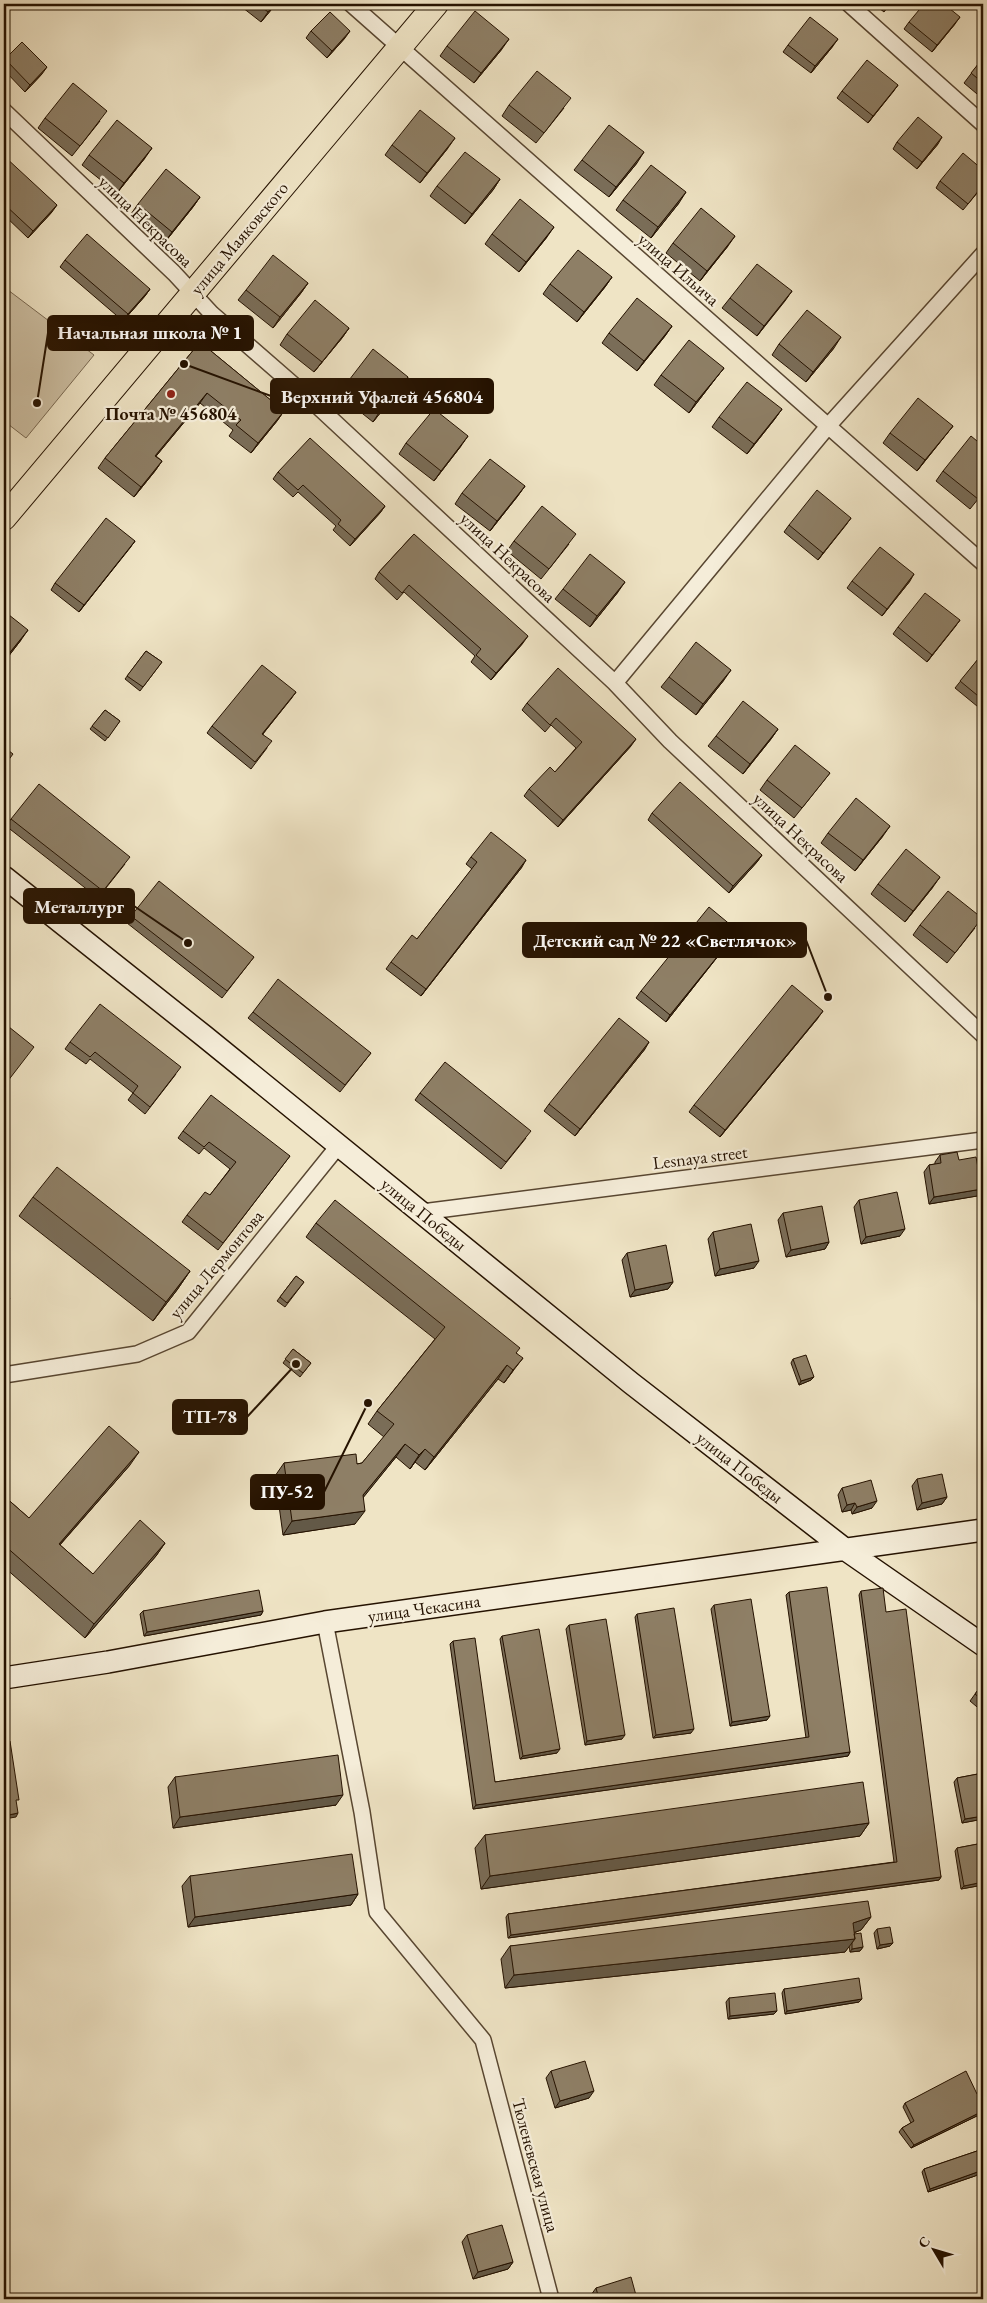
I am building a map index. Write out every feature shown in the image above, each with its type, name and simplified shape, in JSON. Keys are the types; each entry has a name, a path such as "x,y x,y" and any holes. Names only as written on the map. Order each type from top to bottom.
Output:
{"main road":[{"name":"улица Маяковского","path":"4,518 436,4"}],"street":[{"name":"улица Ильича","path":"351,4 398,48 829,425 983,563"},
{"path":"848,4 983,124"},
{"name":"улица Некрасова","path":"4,111 194,293 212,314 312,401 615,683 670,740 983,1035"},
{"path":"615,683 829,425 983,254"},
{"name":"улица Победы","path":"4,877 632,1383 846,1550 983,1645"},
{"name":"Lesnaya street","path":"422,1212 983,1140"},
{"name":"улица Лермонтова","path":"4,1375 137,1354 188,1332 339,1145"},
{"name":"улица Чекасина","path":"4,1678 108,1662 325,1622 983,1530"},
{"name":"Тюленевская улица","path":"325,1622 362,1812 377,1912 483,2040 551,2299"}],"shaded area":[{"path":"4,287 94,355 26,438 4,421"}],"building":[{"path":"258,4 275,4 268,12"},
{"path":"924,4 944,4 960,17 937,45 909,22"},
{"path":"475,11 509,39 481,73 447,46"},
{"path":"330,12 350,31 332,51 311,31"},
{"path":"810,17 838,39 815,66 788,45"},
{"path":"22,42 47,67 30,85 5,59"},
{"path":"983,58 983,83 971,73"},
{"path":"867,60 898,85 873,116 842,91"},
{"path":"537,71 571,98 544,133 509,105"},
{"path":"73,83 107,111 80,146 45,118"},
{"path":"420,110 455,138 427,173 392,145"},
{"path":"918,117 942,137 922,162 897,142"},
{"path":"117,120 152,148 124,183 89,155"},
{"path":"609,125 644,152 616,187 582,160"},
{"path":"465,152 500,179 472,214 437,186"},
{"path":"963,153 983,170 983,185 968,204 940,181"},
{"path":"4,156 57,205 33,231 4,204"},
{"path":"651,165 686,192 658,227 623,200"},
{"path":"166,169 200,197 172,232 138,204"},
{"path":"520,199 554,227 526,262 492,234"},
{"path":"701,208 735,236 707,271 673,243"},
{"path":"87,234 150,289 128,314 65,260"},
{"path":"578,250 612,277 584,312 550,284"},
{"path":"273,255 308,283 280,317 246,290"},
{"path":"757,264 792,291 764,326 730,298"},
{"path":"637,298 672,326 644,361 609,333"},
{"path":"315,300 349,328 322,362 287,334"},
{"path":"807,310 841,337 813,372 779,344"},
{"path":"689,340 724,368 696,402 661,375"},
{"path":"200,342 284,411 258,443 236,425 241,420 207,393 155,456 162,461 141,487 105,458"},
{"path":"373,349 408,377 380,411 346,384"},
{"path":"747,382 782,409 754,444 719,417"},
{"path":"918,398 953,426 925,460 890,433"},
{"path":"434,409 468,436 441,471 406,443"},
{"path":"971,436 983,446 983,492 978,499 943,471"},
{"path":"310,438 385,506 355,539 338,524 341,520 303,485 298,490 278,472"},
{"path":"490,459 525,486 497,521 462,493"},
{"path":"817,490 851,518 823,553 789,525"},
{"path":"542,506 576,534 549,569 514,541"},
{"path":"106,518 135,541 84,605 55,583"},
{"path":"414,534 528,636 496,673 476,655 481,649 409,585 402,593 379,572"},
{"path":"880,547 914,574 887,609 852,581"},
{"path":"590,554 625,582 597,616 563,589"},
{"path":"925,593 960,620 932,655 898,627"},
{"path":"4,611 28,630 7,656 4,654"},
{"path":"696,642 731,670 703,704 669,677"},
{"path":"146,651 162,662 143,687 127,676"},
{"path":"983,653 983,700 960,681"},
{"path":"262,665 296,692 262,734 272,741 255,762 212,726"},
{"path":"558,668 636,739 563,820 529,789 550,767 555,772 582,742 556,718 550,725 527,703"},
{"path":"743,701 778,729 750,764 716,736"},
{"path":"105,710 120,721 108,738 92,726"},
{"path":"795,745 830,773 802,808 767,780"},
{"path":"4,747 13,754 4,766"},
{"path":"680,782 762,855 733,886 652,813"},
{"path":"39,784 130,857 103,891 11,819"},
{"path":"856,798 890,826 863,860 828,833"},
{"path":"491,832 526,860 426,989 391,962 412,935 417,939 477,862 471,857"},
{"path":"906,849 940,877 913,911 878,884"},
{"path":"159,881 254,957 227,991 131,916"},
{"path":"948,891 982,918 955,953 920,925"},
{"path":"709,907 738,931 670,1015 641,991"},
{"path":"278,979 371,1053 345,1085 253,1012"},
{"path":"792,985 823,1011 725,1130 694,1105"},
{"path":"100,1004 181,1067 150,1107 133,1093 138,1086 95,1052 90,1057 70,1042"},
{"path":"619,1018 649,1042 580,1129 549,1104"},
{"path":"4,1023 34,1047 4,1086"},
{"path":"445,1062 531,1131 506,1162 420,1093"},
{"path":"211,1095 290,1156 223,1243 187,1215 205,1192 210,1195 236,1162 209,1142 204,1147 183,1131"},
{"path":"957,1152 959,1160 976,1157 982,1189 934,1197 929,1165 941,1163 940,1155"},
{"path":"57,1167 190,1271 166,1302 33,1197"},
{"path":"897,1192 905,1229 866,1237 859,1200"},
{"path":"335,1200 520,1348 516,1353 523,1358 513,1370 507,1365 434,1457 425,1449 419,1455 405,1444 363,1495 365,1511 292,1521 284,1463 356,1454 357,1464 362,1463 394,1424 377,1411 445,1327 316,1223"},
{"path":"822,1206 829,1242 791,1250 783,1213"},
{"path":"751,1224 759,1261 720,1269 713,1232"},
{"path":"666,1245 673,1282 635,1290 627,1253"},
{"path":"296,1276 304,1282 287,1303 280,1297"},
{"path":"4,1293 10,1298 4,1307"},
{"path":"293,1349 311,1363 303,1373 285,1359"},
{"path":"806,1355 814,1377 801,1381 793,1359"},
{"path":"109,1426 139,1452 59,1544 93,1574 140,1520 165,1543 94,1624 4,1545 4,1496 29,1518"},
{"path":"942,1474 947,1497 922,1503 917,1479"},
{"path":"871,1480 877,1501 857,1507 855,1503 847,1505 842,1488"},
{"path":"827,1587 850,1752 476,1805 453,1641 475,1638 495,1782 809,1737 789,1592"},
{"path":"883,1588 886,1612 906,1609 941,1877 511,1935 508,1914 897,1862 861,1591"},
{"path":"259,1590 263,1611 147,1632 143,1611"},
{"path":"751,1599 770,1716 732,1722 714,1605"},
{"path":"674,1608 694,1729 656,1735 637,1614"},
{"path":"606,1619 625,1735 587,1741 569,1625"},
{"path":"539,1629 560,1749 523,1756 502,1636"},
{"path":"983,1683 983,1701 975,1694"},
{"path":"10,1741 19,1800 16,1800 18,1813 4,1816 4,1742"},
{"path":"338,1755 343,1795 180,1817 175,1777"},
{"path":"983,1773 983,1816 965,1819 957,1778"},
{"path":"863,1782 869,1823 490,1876 485,1835"},
{"path":"983,1843 983,1882 964,1886 957,1848"},
{"path":"352,1854 358,1894 195,1917 190,1876"},
{"path":"868,1901 871,1917 853,1923 855,1939 514,1975 510,1946"},
{"path":"890,1927 893,1943 880,1945 877,1929"},
{"path":"861,1933 863,1947 852,1949 852,1943 855,1939 854,1934"},
{"path":"859,1978 862,1999 787,2011 784,1989"},
{"path":"775,1993 777,2011 730,2016 729,1998"},
{"path":"585,2061 594,2091 560,2101 551,2071"},
{"path":"966,2071 977,2094 983,2092 983,2111 914,2145 902,2128 914,2121 905,2103"},
{"path":"983,2149 983,2170 930,2189 924,2169"},
{"path":"502,2225 513,2262 478,2272 467,2235"},
{"path":"631,2277 637,2299 599,2299 596,2288"}],"place":[{"name":"Верхний Уфалей 456804","path":"184,364"},
{"name":"Почта № 456804","path":"171,394"},
{"name":"Начальная школа № 1","path":"37,403"},
{"name":"Металлург","path":"188,943"},
{"name":"Детский сад № 22 «Светлячок»","path":"828,997"},
{"name":"ТП-78","path":"296,1364"},
{"name":"ПУ-52","path":"368,1403"}]}
